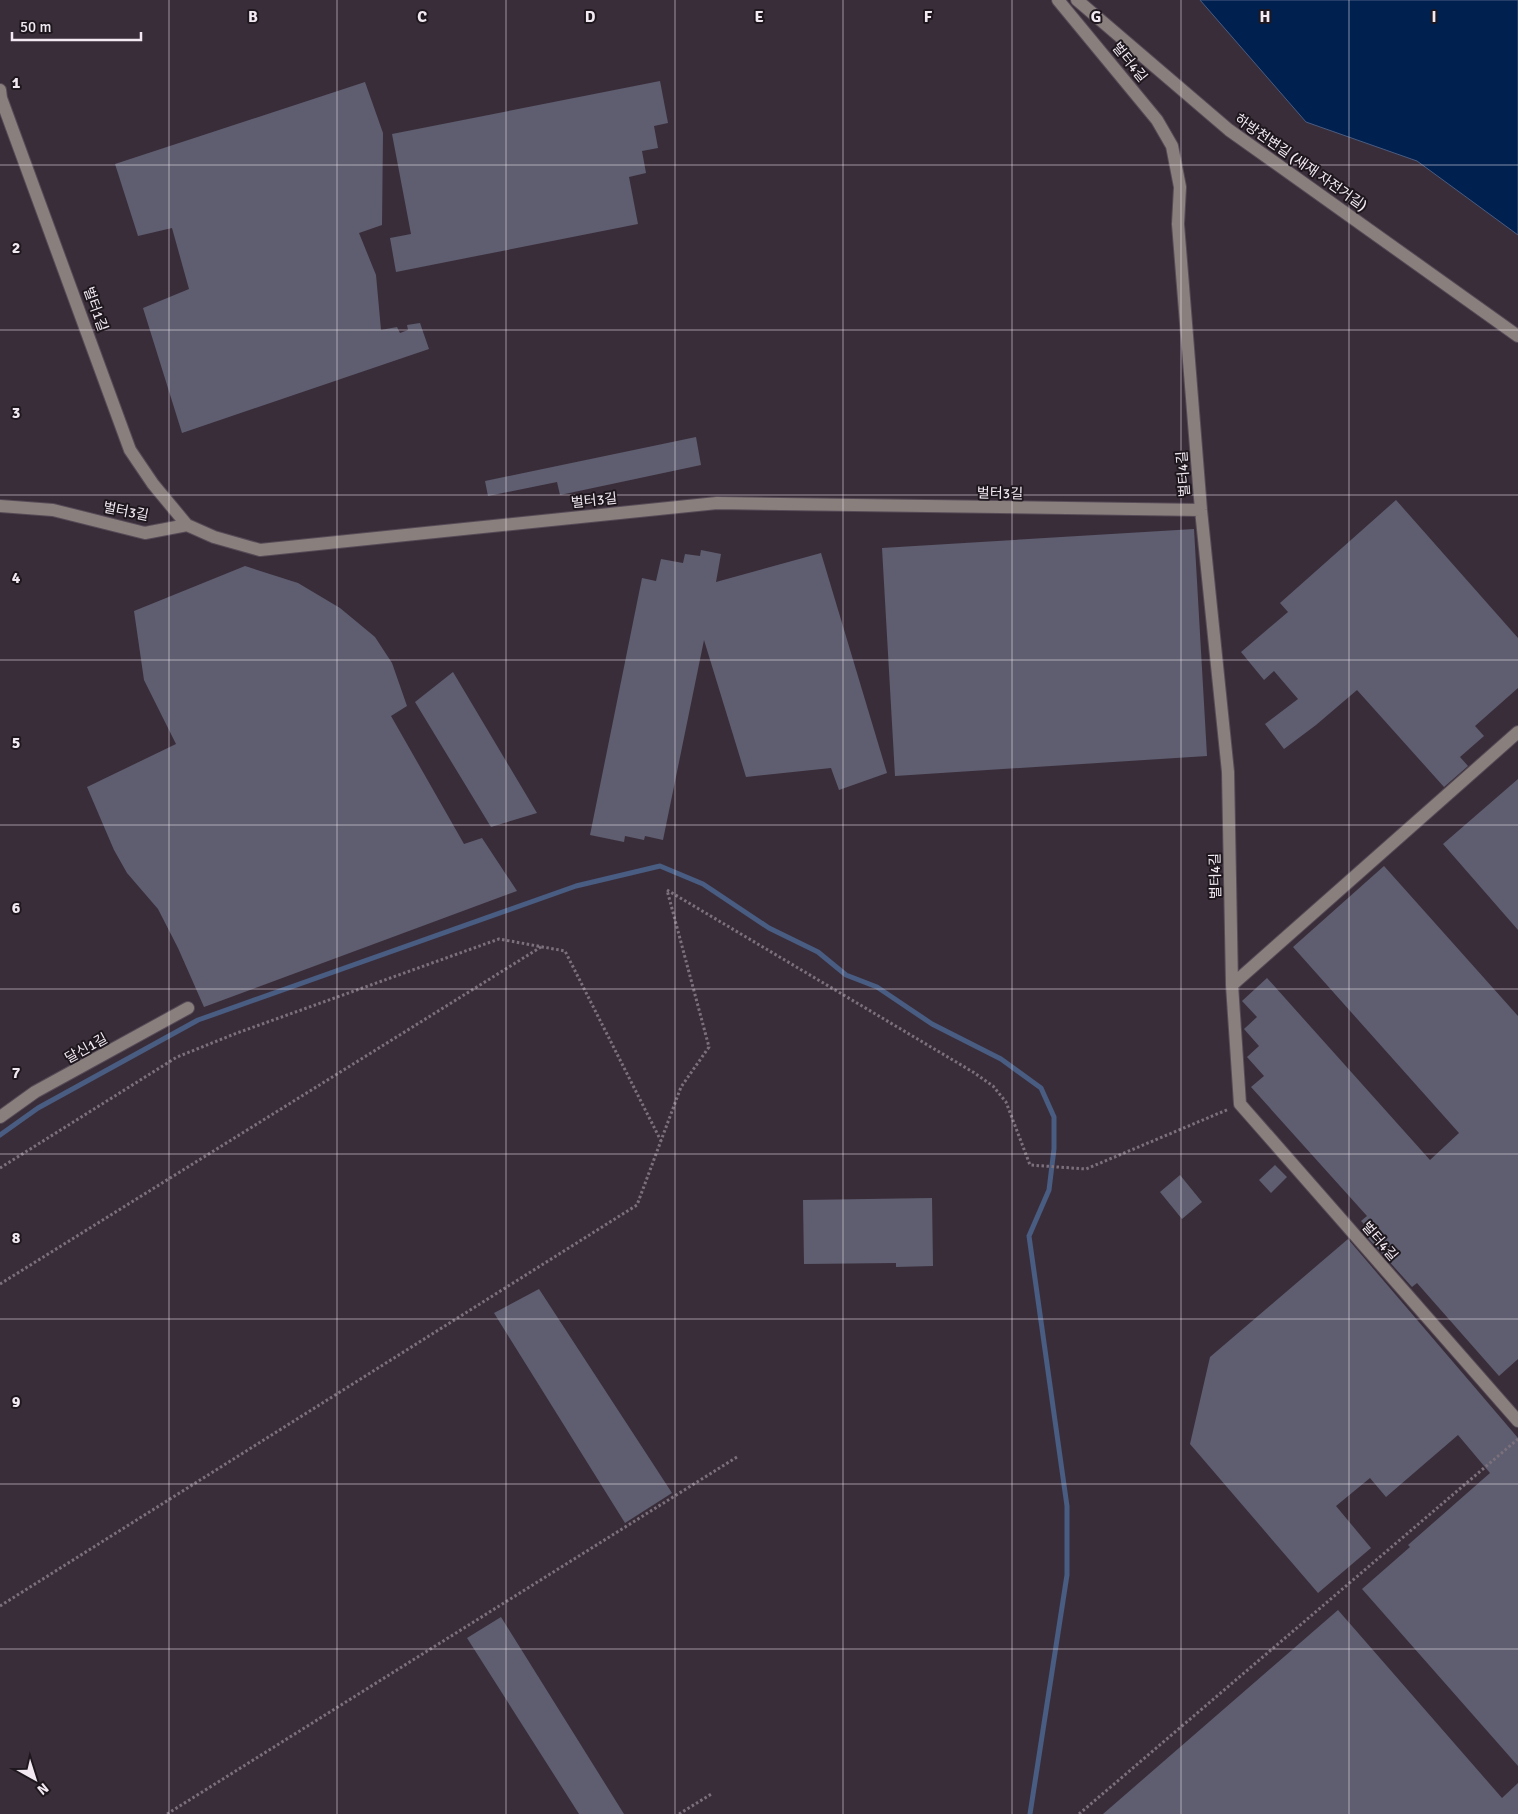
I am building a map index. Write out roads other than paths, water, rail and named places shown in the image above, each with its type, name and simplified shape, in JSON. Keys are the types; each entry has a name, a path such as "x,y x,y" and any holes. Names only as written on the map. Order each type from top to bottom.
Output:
{"street":[{"name":"벌터4길","path":"1058,0 1157,120 1172,146 1180,186 1178,224 1201,510 1228,772 1232,985 1240,1104 1518,1421"},
{"name":"하방천변길 (새재 자전거길)","path":"1076,0 1229,130 1518,336"},
{"name":"벌터1길","path":"0,90 1,98 130,450 153,484 187,525"},
{"name":"벌터3길","path":"0,506 53,510 145,533 187,525 214,537 260,550 717,503 1201,510"},
{"path":"1232,985 1518,732"},
{"name":"달신1길","path":"0,1117 35,1092 188,1008"}],"water":[{"path":"1200,0 1518,0 1518,235 1417,161 1306,122"}],"waterway":[{"path":"0,1135 38,1108 198,1020 576,886 660,866 703,884 769,928 818,952 846,975 877,987 932,1024 1001,1059 1041,1088 1054,1117 1054,1149 1049,1190 1029,1236 1067,1506 1067,1575 1030,1814"}]}
